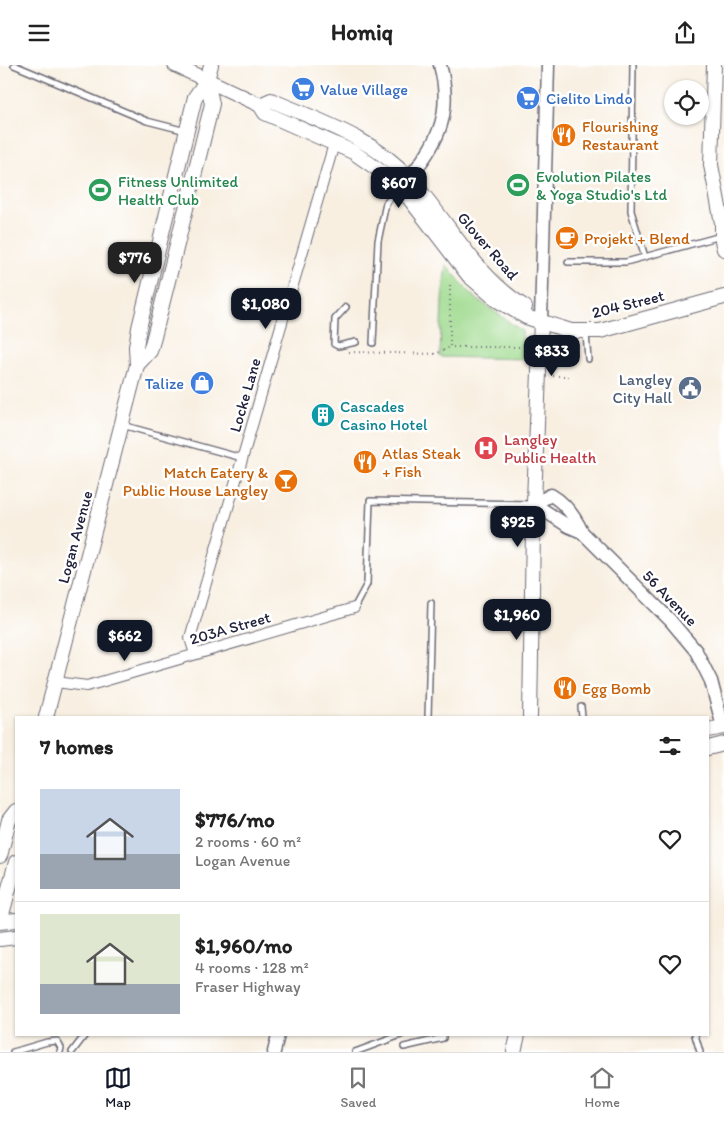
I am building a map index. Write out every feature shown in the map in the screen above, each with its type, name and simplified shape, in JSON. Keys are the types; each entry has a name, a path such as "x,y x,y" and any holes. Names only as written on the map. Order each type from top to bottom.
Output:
{"main road":[{"name":"Glover Road","path":"175,65 260,105 265,113 368,161 400,188 476,282 509,309 526,317 541,321"},
{"name":"Logan Avenue","path":"46,716 137,365 136,347 139,328 195,97 207,80 211,65"},
{"path":"714,65 711,165 723,233"},
{"name":"Logan Avenue","path":"137,365 150,351 212,104 207,80"},
{"name":"Glover Road","path":"260,105 271,100 340,130 378,151 409,177 491,282 541,321"},
{"name":"204 Street","path":"541,321 560,329 586,332 613,328 724,297"},
{"path":"530,716 534,503 541,321"},
{"path":"709,730 724,727"},
{"path":"709,748 724,744"},
{"path":"0,856 10,820 15,812"},
{"path":"0,922 12,898 15,871"},
{"path":"0,922 15,919"},
{"path":"0,939 15,937"},
{"path":"514,1052 518,1036"}],"street":[{"path":"400,188 430,152 443,123 445,94 440,65"},
{"path":"541,321 548,65"},
{"name":"Locke Lane","path":"195,654 190,637 334,144"},
{"name":"56 Avenue","path":"534,503 551,495 576,518 582,532 670,620 696,651 711,681 724,727"},
{"name":"203A Street","path":"56,682 87,686 354,607"},
{"path":"274,1052 278,1036"}],"lane":[{"path":"14,65 147,121 187,131"},
{"path":"633,65 630,204 645,257"},
{"path":"373,343 378,241 386,203 400,188"},
{"path":"568,262 626,262 723,233"},
{"path":"346,307 335,319 334,343 338,346 356,342"},
{"path":"586,332 588,359"},
{"path":"122,425 242,458"},
{"path":"354,607 367,584 370,501 534,503"},
{"path":"428,716 431,603"},
{"path":"581,707 582,716"},
{"path":"72,1052 84,1036"},
{"path":"354,1052 399,1036"},
{"path":"404,1047 443,1038 443,1036"},
{"path":"695,1036 700,1052"},
{"path":"13,1052 48,1041 57,1041 61,1048 60,1052"}],"path":[{"path":"450,285 450,347"},
{"path":"348,352 436,354 450,347 520,347"},
{"path":"553,376 571,376"}],"green space":[{"path":"446,265 474,297 522,331 524,359 440,357 442,299"}],"place":[{"name":"Value Village","path":"303,89"},
{"name":"Cielito Lindo","path":"528,98"},
{"name":"Flourishing Restaurant","path":"564,135"},
{"name":"Evolution Pilates & Yoga Studio's Ltd","path":"518,185"},
{"name":"Fitness Unlimited Health Club","path":"100,190"},
{"name":"Projekt + Blend","path":"567,238"},
{"name":"Talize","path":"202,383"},
{"name":"Langley City Hall","path":"690,388"},
{"name":"Cascades Casino Hotel","path":"323,415"},
{"name":"Langley Public Health","path":"486,448"},
{"name":"Atlas Steak + Fish","path":"365,462"},
{"name":"Match Eatery & Public House Langley","path":"286,481"},
{"name":"Egg Bomb","path":"565,688"}]}
